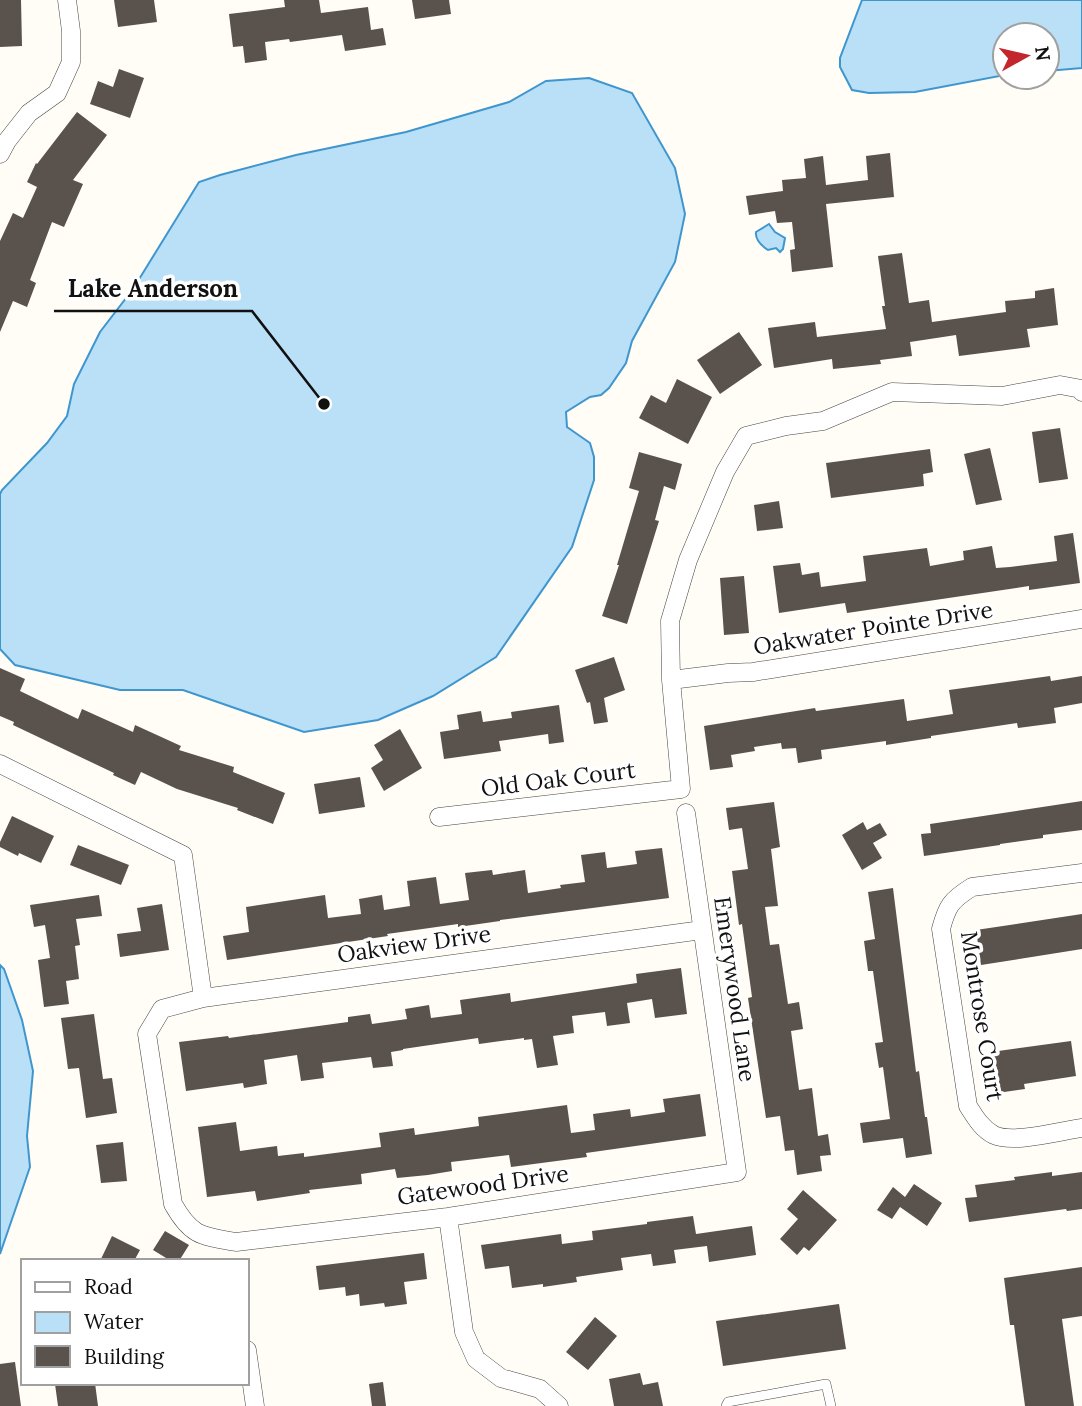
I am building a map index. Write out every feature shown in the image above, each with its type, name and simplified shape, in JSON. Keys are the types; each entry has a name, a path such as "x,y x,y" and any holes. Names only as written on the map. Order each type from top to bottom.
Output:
{"street":[{"path":"0,154 6,141 29,113 57,93 71,61 67,0"},
{"path":"671,680 670,621 688,560 725,472 746,436 786,426 823,421 892,392 1002,396 1060,385 1081,389 1082,392"},
{"name":"Oakwater Pointe Drive","path":"671,680 753,672 1082,619"},
{"name":"Old Oak Court","path":"439,817 681,789 671,680"},
{"path":"0,764 183,855 203,998"},
{"name":"Emerywood Lane","path":"686,813 737,1172"},
{"name":"Montrose Court","path":"1082,873 972,887 959,895 946,909 941,929 968,1106 979,1124 995,1136 1018,1139 1082,1128"},
{"name":"Oakview Drive","path":"147,1034 162,1009 203,998 702,930"},
{"name":"Gatewood Drive","path":"147,1034 173,1204 184,1223 204,1236 236,1242 448,1217 737,1172"},
{"path":"448,1217 464,1332 476,1359 501,1378 540,1390 559,1406"},
{"path":"248,1357 255,1406"}],"lane":[{"path":"726,1406 728,1402 826,1384 831,1406"}],"water":[{"path":"862,0 1082,0 1082,68 1061,70 1061,21 991,21 991,78 915,92 869,93 852,90 840,67 840,58"},
{"path":"589,78 632,93 675,168 685,214 675,262 632,341 626,363 601,395 590,397 566,412 567,427 590,443 594,457 594,480 572,547 496,657 433,696 378,720 304,732 183,690 120,690 15,665 0,649 0,494 47,443 67,416 74,384 100,332 133,289 199,182 296,155 406,132 509,102 546,81"},
{"path":"769,224 785,238 780,252 776,248 768,250 757,238 756,232"},
{"path":"0,965 4,969 22,1020 33,1071 27,1136 30,1167 0,1254"}],"building":[{"path":"0,0 21,0 22,46 0,47"},
{"path":"114,0 154,0 157,22 118,27"},
{"path":"284,0 319,0 321,13 368,7 371,30 383,28 386,45 345,51 342,35 290,42 289,39 265,42 267,60 245,63 243,46 233,47 229,14 285,7"},
{"path":"412,0 449,0 451,14 415,19"},
{"path":"119,69 144,78 130,118 90,104 98,81 113,87"},
{"path":"77,112 107,135 73,180 83,184 64,227 52,222 30,280 36,283 27,307 13,301 0,332 0,241 13,213 23,218 37,187 27,182 36,163"},
{"path":"890,153 894,197 826,204 833,267 792,272 790,250 795,249 792,222 777,223 775,211 749,215 746,196 783,191 782,180 806,178 804,159 823,156 826,185 868,180 866,156"},
{"path":"902,253 909,303 929,300 932,322 1006,312 1005,301 1035,298 1035,291 1054,288 1058,325 1027,329 1030,347 959,356 956,335 910,342 912,356 880,360 881,364 833,369 832,359 774,368 768,328 815,322 817,337 886,329 878,256"},
{"path":"739,332 762,365 720,394 697,360"},
{"path":"677,379 712,397 688,444 639,418 651,395 666,403"},
{"path":"1060,428 1068,479 1039,483 1032,432"},
{"path":"990,448 1002,500 976,505 964,454"},
{"path":"930,449 933,472 923,474 924,486 831,498 826,463"},
{"path":"639,452 682,464 675,490 664,486 655,520 659,521 627,624 602,616 639,491 629,488"},
{"path":"779,501 783,528 757,531 754,505"},
{"path":"1073,533 1080,583 1029,590 1029,586 847,613 845,603 779,613 773,566 800,563 802,575 819,572 821,587 866,581 863,556 927,548 930,566 964,560 963,551 992,546 996,568 1010,567 1057,561 1054,536"},
{"path":"744,576 749,633 724,635 720,578"},
{"path":"614,657 625,690 604,698 608,722 594,724 590,702 587,703 575,670"},
{"path":"0,668 25,679 20,691 78,719 82,709 133,732 135,725 181,746 179,750 234,767 233,772 285,793 273,824 237,810 238,808 177,789 141,772 135,785 13,725 14,722 0,716"},
{"path":"1050,676 1051,681 1082,676 1082,703 1054,708 1056,723 1018,728 1017,723 886,745 886,741 821,750 822,759 798,763 796,748 782,749 781,743 754,747 755,751 731,755 733,767 710,770 704,726 815,708 816,711 904,699 907,721 953,714 949,690"},
{"path":"559,705 564,742 549,744 548,734 499,741 501,751 444,759 440,732 459,729 457,715 481,711 483,722 512,718 511,712"},
{"path":"400,729 422,768 384,791 371,768 383,760 374,745"},
{"path":"360,777 365,807 319,814 314,784"},
{"path":"1082,801 1082,830 924,856 921,834 931,833 930,824"},
{"path":"774,802 780,847 771,849 778,906 765,907 770,945 779,944 788,1004 799,1002 803,1029 791,1031 799,1090 812,1088 818,1136 828,1134 831,1155 820,1156 822,1171 797,1175 794,1150 785,1151 780,1116 766,1118 748,998 752,997 742,924 739,925 732,871 748,869 742,828 729,830 726,808"},
{"path":"12,816 54,836 41,863 0,847"},
{"path":"863,822 867,830 880,823 887,835 873,843 882,858 862,870 842,835"},
{"path":"78,845 129,865 121,885 70,865"},
{"path":"662,848 669,898 458,927 458,924 227,960 223,936 249,932 246,907 325,895 328,918 361,914 359,899 382,895 384,910 410,906 407,881 436,877 440,904 469,900 465,873 492,870 493,875 525,870 528,893 585,882 581,855 605,852 607,868 637,864 635,851"},
{"path":"893,888 916,1072 919,1071 932,1154 906,1158 903,1138 863,1143 860,1123 890,1119 883,1067 879,1068 875,1043 883,1042 873,971 868,971 864,941 875,939 868,892"},
{"path":"99,895 102,916 76,919 80,945 75,946 79,979 66,981 69,1004 44,1007 38,960 50,958 45,925 34,927 30,905"},
{"path":"162,904 169,950 120,957 117,934 141,931 137,908"},
{"path":"1082,914 1082,949 981,965 976,930"},
{"path":"681,968 687,1014 655,1018 652,999 627,1003 630,1023 607,1026 605,1012 572,1016 574,1033 553,1036 558,1065 537,1068 532,1039 479,1044 478,1038 391,1052 393,1066 373,1068 371,1057 322,1063 324,1078 301,1081 297,1055 264,1060 267,1084 244,1088 243,1083 186,1091 179,1042 348,1022 348,1017 370,1014 372,1024 407,1019 405,1009 429,1005 431,1018 462,1014 460,1000 510,993 511,1002 637,983 636,974"},
{"path":"94,1014 103,1079 112,1078 117,1113 86,1118 79,1068 68,1069 61,1018"},
{"path":"1071,1041 1076,1076 1024,1084 1025,1089 997,1093 991,1052"},
{"path":"700,1094 706,1136 511,1167 509,1155 451,1162 452,1171 428,1175 397,1178 395,1169 361,1174 362,1184 309,1190 310,1193 257,1201 255,1191 207,1197 198,1127 236,1122 240,1151 277,1146 278,1156 304,1153 304,1157 381,1147 379,1133 414,1128 415,1135 479,1126 478,1117 567,1105 571,1133 595,1130 593,1114 630,1109 631,1117 665,1112 663,1099"},
{"path":"123,1142 127,1181 101,1183 96,1145"},
{"path":"1052,1172 1052,1176 1082,1172 1082,1209 969,1222 965,1198 977,1197 975,1185"},
{"path":"914,1184 942,1203 927,1226 900,1207 892,1219 877,1210 893,1187 905,1197"},
{"path":"803,1190 837,1220 809,1251 804,1247 797,1255 780,1239 798,1219 787,1209"},
{"path":"693,1216 696,1234 752,1226 756,1255 709,1262 707,1246 674,1250 676,1263 653,1266 651,1254 621,1258 623,1270 576,1277 577,1282 543,1287 543,1284 512,1288 509,1266 485,1269 481,1245 561,1234 562,1244 593,1240 592,1231"},
{"path":"165,1231 189,1245 180,1259 168,1259 153,1250"},
{"path":"112,1236 140,1250 135,1259 101,1259"},
{"path":"424,1253 427,1279 404,1282 407,1304 360,1306 359,1294 346,1296 345,1287 319,1290 316,1266"},
{"path":"1082,1267 1082,1316 1062,1319 1074,1406 1025,1406 1014,1325 1010,1325 1004,1278"},
{"path":"839,1304 846,1349 723,1366 716,1321"},
{"path":"595,1317 617,1336 588,1370 566,1352"},
{"path":"15,1362 21,1406 0,1406 0,1364"},
{"path":"640,1373 643,1385 658,1382 663,1406 614,1406 609,1379"},
{"path":"383,1382 386,1406 372,1406 369,1384"},
{"path":"55,1385 95,1385 98,1406 58,1406"}],"place":[{"name":"Lake Anderson","path":"324,404"}]}
